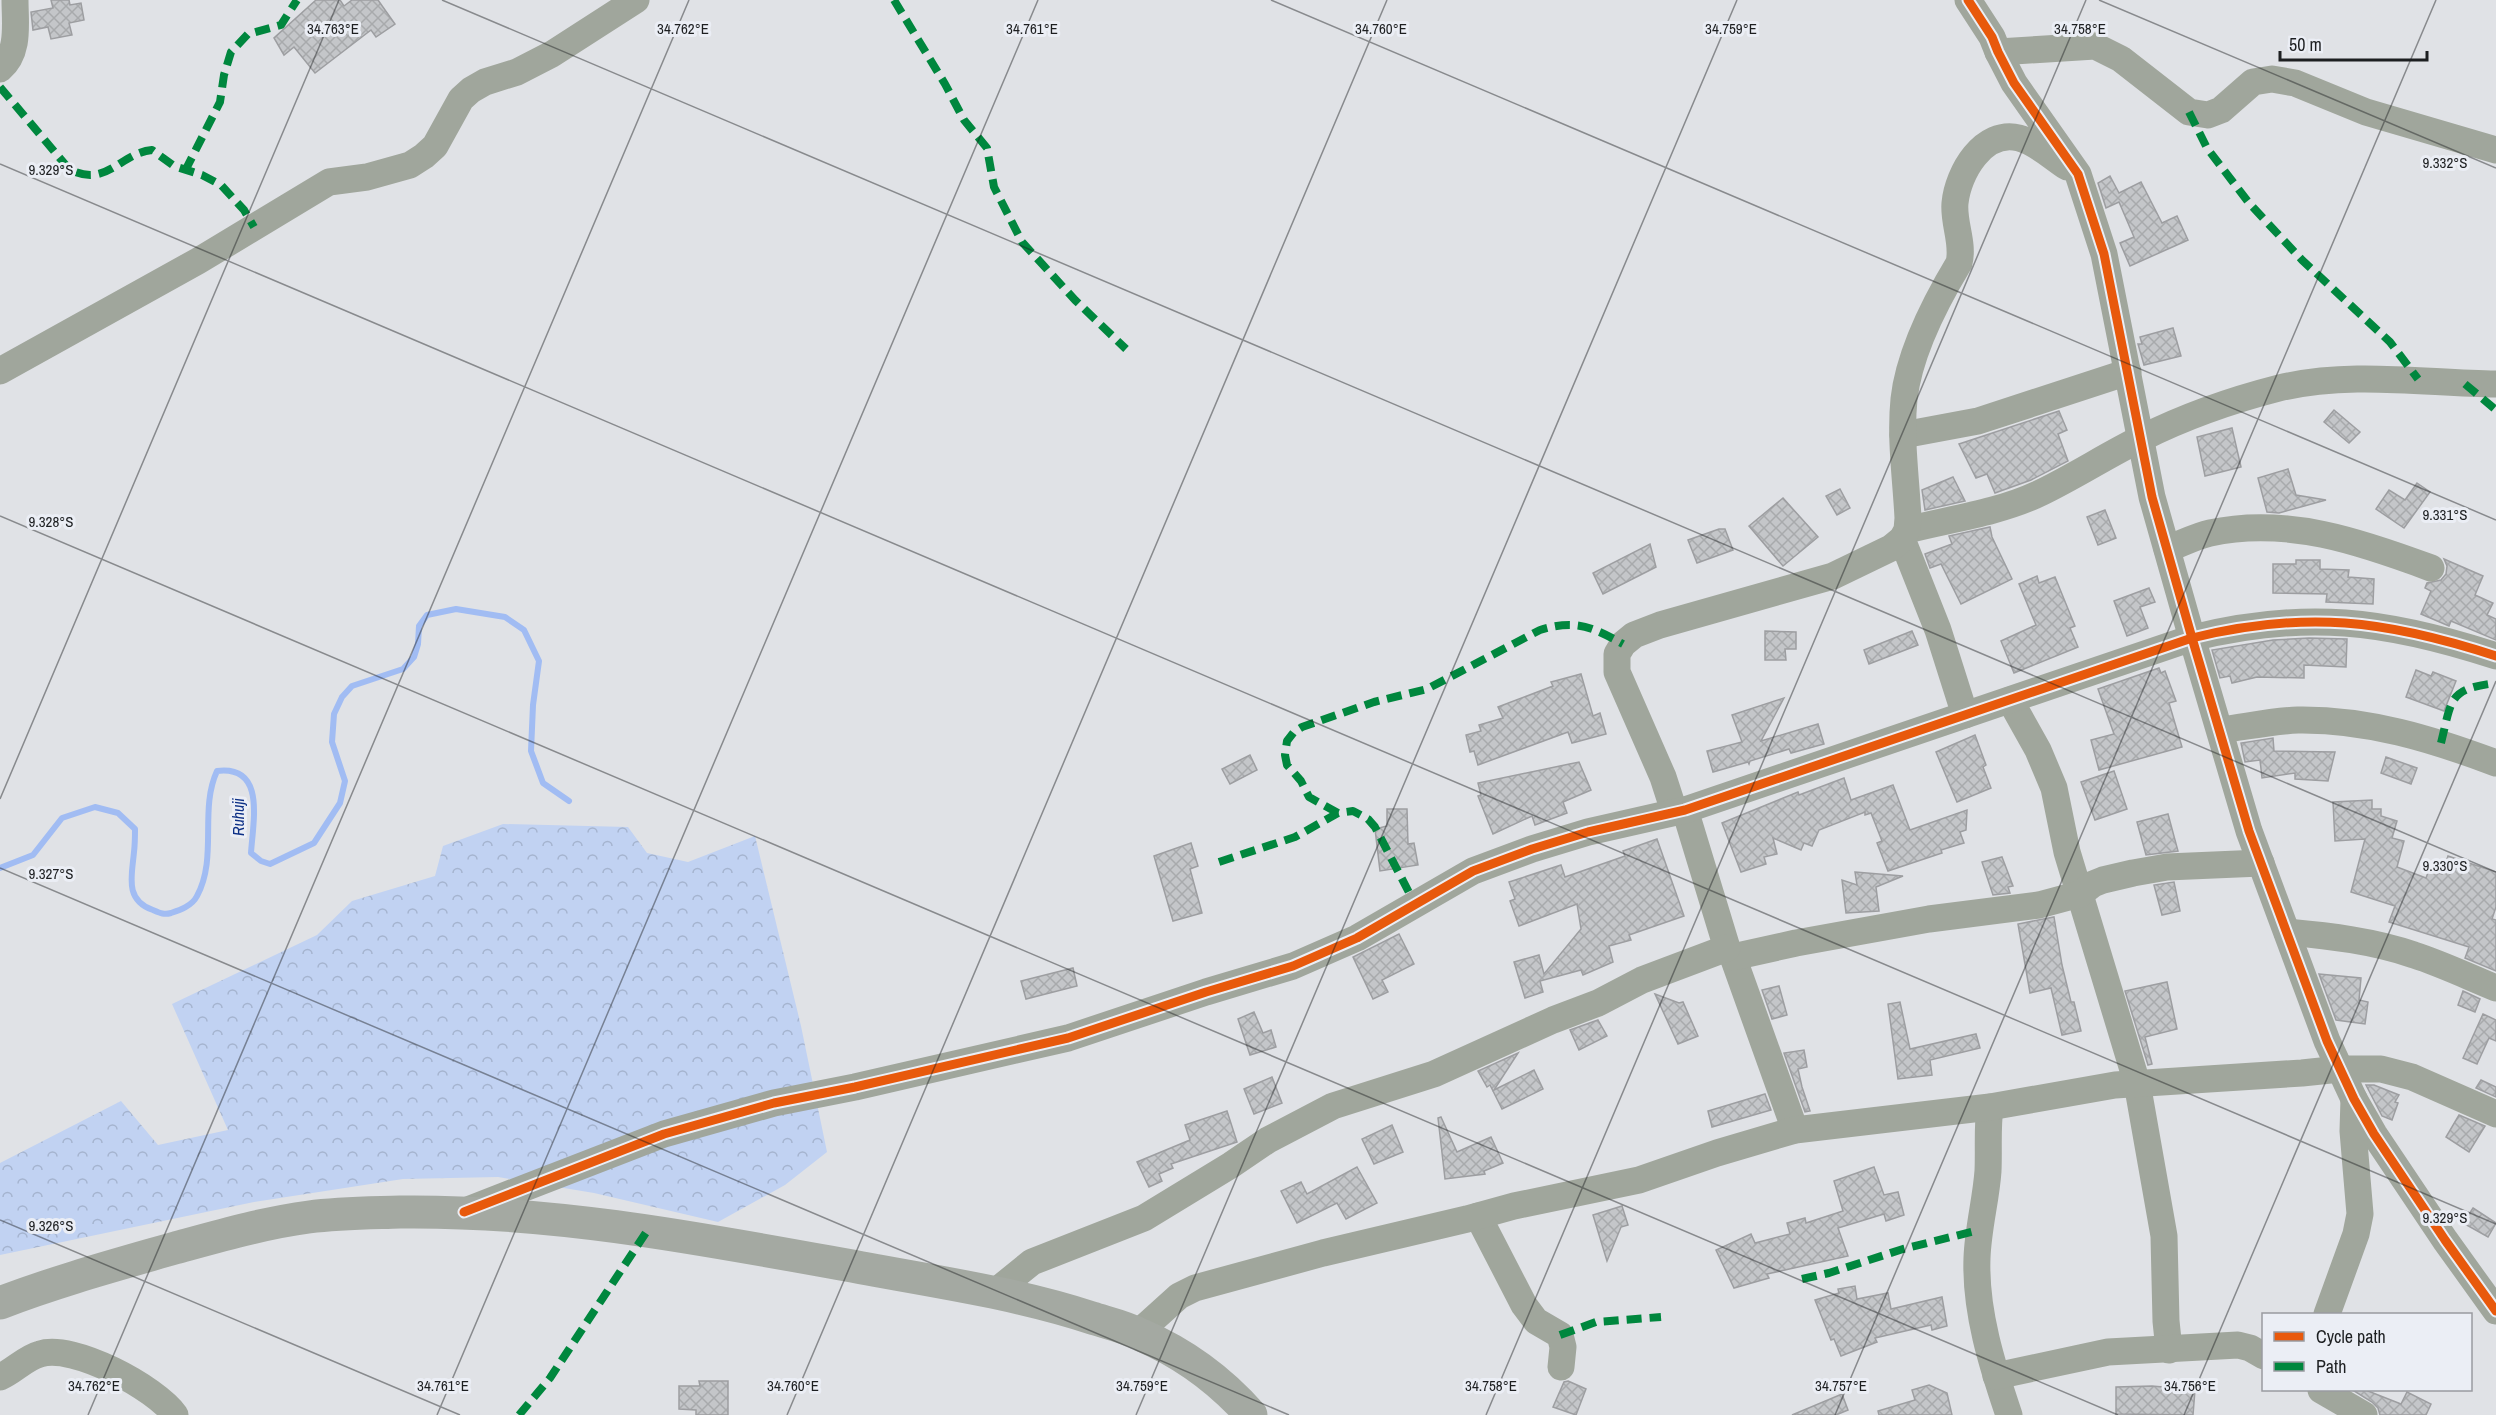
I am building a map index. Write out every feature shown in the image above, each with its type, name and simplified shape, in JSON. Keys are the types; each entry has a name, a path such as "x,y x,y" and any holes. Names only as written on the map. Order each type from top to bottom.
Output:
{"main road":[{"path":"0,1303 42,1287 225,1234 309,1217 366,1213 464,1212 595,1223 995,1292 1067,1310 1138,1333 1166,1347 1201,1369 1235,1396 1251,1415"}],"street":[{"path":"0,69 9,62 14,44 15,0"},
{"path":"0,371 198,261 329,182 367,177 410,165 435,146 461,99 471,90 484,82 517,72 552,54 636,0"},
{"path":"1972,5 1992,37 2014,83 2078,174 2104,254 2152,497 2192,638 2261,863 2340,1069 2374,1134 2496,1311"},
{"path":"1998,52 2095,46 2121,59 2189,112 2208,115 2221,110 2253,82 2272,79 2295,83 2366,112 2496,150"},
{"path":"1795,1130 1680,811 1617,672 1616,658 1623,644 1634,635 1660,625 1833,576 1891,548 1904,534 1908,518 1903,435 1904,400 1913,362 1927,325 1961,255 1955,221 1955,202 1960,181 1970,161 1982,148 1999,139 2019,138 2078,174"},
{"path":"1903,435 1978,421 2128,372"},
{"path":"1904,534 2008,506 2074,476 2141,438 2218,406 2281,388 2333,379 2418,379 2496,384"},
{"path":"2167,549 2208,533 2242,527 2280,527 2334,536 2431,568"},
{"path":"1904,534 1965,715"},
{"path":"464,1212 664,1134 774,1103 855,1087 1068,1038 1293,966 1357,938 1473,871 1588,832 1680,811 2192,638 2238,627 2269,623 2317,621 2363,623 2456,643 2496,656"},
{"path":"2010,700 2038,750 2054,788 2064,843 2137,1083 2164,1236 2169,1350"},
{"path":"2220,730 2298,720 2370,725 2442,742 2496,763"},
{"path":"995,1292 1032,1262 1144,1218 1268,1140 1332,1106 1434,1074 1554,1020 1598,1003 1642,980 1730,953 1929,919 2039,905 2080,894 2092,884 2133,873 2167,867 2261,863"},
{"path":"2287,932 2334,937 2387,947 2455,970 2496,988"},
{"path":"1138,1333 1179,1296 1195,1287 1323,1252 1514,1206 1633,1181 1795,1130 1990,1107 2137,1083 2269,1076 2340,1069 2393,1071 2496,1113"},
{"path":"2327,1313 2356,1234 2360,1214 2353,1131 2354,1099"},
{"path":"1990,1107 1987,1136 1988,1170 1978,1236 1977,1270 1984,1329 2009,1415"},
{"path":"1478,1216 1524,1305 1536,1321 1560,1335 1563,1347 1561,1367"},
{"path":"1996,1376 2108,1353 2238,1345 2262,1355"},
{"path":"0,1377 40,1353 71,1355 117,1373 141,1386 156,1395 175,1415"},
{"path":"2324,1391 2364,1415"}],"green space":[{"path":"503,824 628,827 647,853 688,862 755,836 801,1026 827,1152 785,1185 718,1222 594,1193 498,1177 403,1179 254,1202 0,1255 0,1163 121,1101 158,1145 228,1130 172,1004 317,935 352,901 435,876 443,846"}],"building":[{"path":"51,0 69,0 70,5 81,3 84,20 69,23 72,35 51,39 48,27 33,30 31,12 53,8"},
{"path":"316,0 340,0 344,6 352,0 378,0 395,24 376,37 371,30 315,73 294,47 284,55 274,38"},
{"path":"2110,176 2119,193 2141,182 2162,223 2177,216 2188,240 2130,266 2120,243 2134,237 2119,202 2106,208 2098,183"},
{"path":"2173,328 2181,356 2144,365 2138,344 2142,344 2140,337"},
{"path":"2334,410 2360,432 2349,443 2324,422"},
{"path":"2059,411 2067,430 2058,434 2068,461 2031,480 1995,493 1987,474 1976,478 1959,444"},
{"path":"2232,428 2241,467 2205,476 2197,437"},
{"path":"2288,469 2296,495 2326,500 2279,513 2267,512 2258,478"},
{"path":"1953,477 1965,501 1925,510 1922,490"},
{"path":"2417,483 2430,492 2404,528 2376,509 2389,490 2405,500"},
{"path":"1840,489 1850,508 1837,515 1826,496"},
{"path":"1783,498 1818,537 1783,566 1749,526"},
{"path":"2105,510 2116,538 2098,545 2087,517"},
{"path":"1990,527 1992,537 2012,579 1961,604 1941,564 1930,568 1925,554 1952,544 1949,536"},
{"path":"1725,529 1733,550 1697,563 1688,540"},
{"path":"1650,544 1656,567 1603,594 1593,573"},
{"path":"2444,559 2483,576 2475,595 2493,603 2487,615 2496,619 2496,640 2451,621 2449,626 2421,614 2431,591 2425,588 2427,583 2441,580 2446,574 2447,566"},
{"path":"2296,560 2320,560 2320,569 2349,570 2348,577 2374,579 2373,604 2326,602 2327,594 2273,593 2273,564 2296,564"},
{"path":"2037,576 2039,583 2055,577 2075,626 2070,628 2078,647 2014,673 2001,641 2036,625 2019,584"},
{"path":"2149,588 2155,602 2140,607 2148,628 2127,636 2114,601"},
{"path":"1765,631 1796,632 1796,649 1785,649 1786,660 1765,660"},
{"path":"1912,631 1918,645 1869,664 1864,650"},
{"path":"2347,639 2346,667 2304,665 2304,678 2257,677 2232,683 2230,676 2220,678 2212,650 2273,640"},
{"path":"2159,668 2161,673 2165,671 2176,701 2169,703 2182,747 2099,770 2091,740 2114,734 2098,689"},
{"path":"2416,670 2431,676 2433,672 2456,681 2444,711 2406,697"},
{"path":"1581,674 1593,716 1600,713 1606,734 1572,743 1568,732 1478,765 1474,751 1470,752 1466,735 1481,731 1479,725 1503,718 1498,707 1553,686 1551,682"},
{"path":"1784,698 1761,741 1818,724 1824,744 1791,753 1789,749 1750,761 1749,764 1748,762 1713,772 1707,751 1742,742 1732,715"},
{"path":"1975,735 1986,765 1983,767 1991,788 1957,802 1936,752"},
{"path":"2273,738 2274,751 2335,752 2328,781 2295,779 2295,773 2262,778 2260,760 2245,762 2241,743"},
{"path":"1250,755 1257,770 1230,784 1222,769"},
{"path":"2386,757 2417,768 2411,784 2381,773"},
{"path":"1579,762 1591,790 1563,802 1567,813 1535,825 1532,816 1493,834 1478,796 1481,795 1478,783"},
{"path":"2114,771 2127,809 2095,820 2081,782"},
{"path":"1844,778 1851,800 1893,785 1910,830 1967,810 1966,830 1960,832 1964,843 1888,871 1877,843 1882,841 1871,813 1865,815 1865,812 1819,830 1812,846 1804,843 1801,850 1773,838 1777,854 1764,857 1766,864 1741,872 1722,823 1798,792 1799,795"},
{"path":"2372,800 2372,809 2381,809 2381,816 2397,821 2392,838 2404,841 2397,867 2426,878 2429,870 2442,874 2448,856 2496,872 2496,907 2492,919 2496,920 2496,971 2465,958 2469,947 2389,922 2395,906 2351,892 2365,839 2335,841 2333,802"},
{"path":"1387,809 1407,809 1408,844 1414,843 1418,865 1380,871 1375,829 1387,826"},
{"path":"2168,814 2178,851 2146,855 2137,822"},
{"path":"1657,839 1684,916 1629,935 1631,940 1609,946 1613,962 1583,975 1581,970 1540,981 1543,992 1525,998 1514,962 1539,955 1544,974 1581,929 1577,904 1519,926 1510,901 1515,899 1509,882 1561,865 1565,877 1625,856 1623,851"},
{"path":"1191,843 1198,866 1190,869 1202,913 1173,921 1154,856"},
{"path":"2002,857 2013,886 2008,887 2010,893 1993,895 1982,862"},
{"path":"1855,872 1903,876 1876,887 1879,911 1846,913 1842,880 1857,885"},
{"path":"2174,882 2180,911 2162,915 2154,885"},
{"path":"2054,917 2062,965 2081,1031 2062,1035 2051,988 2030,993 2018,924"},
{"path":"1399,934 1414,964 1382,980 1388,992 1373,999 1353,957"},
{"path":"1073,968 1077,986 1026,999 1021,981"},
{"path":"2319,974 2361,978 2359,1000 2368,1002 2365,1024 2336,1020"},
{"path":"2167,982 2177,1029 2145,1037 2152,1064 2148,1065 2125,991"},
{"path":"1779,986 1787,1015 1772,1019 1762,990"},
{"path":"2463,991 2480,999 2475,1012 2458,1005"},
{"path":"1655,994 1679,1003 1683,1002 1698,1036 1678,1044"},
{"path":"1900,1002 1910,1049 1976,1034 1980,1048 1930,1060 1932,1075 1898,1079 1888,1004"},
{"path":"1254,1012 1263,1033 1271,1030 1276,1047 1250,1055 1238,1019"},
{"path":"2483,1014 2496,1020 2496,1041 2489,1038 2477,1064 2463,1058"},
{"path":"1598,1020 1607,1036 1579,1050 1570,1030"},
{"path":"1804,1050 1807,1067 1798,1069 1810,1111 1805,1112 1784,1053"},
{"path":"1518,1053 1494,1090 1534,1070 1543,1089 1502,1109 1490,1085 1487,1087 1478,1071"},
{"path":"1272,1077 1282,1103 1254,1114 1244,1089"},
{"path":"2481,1080 2496,1087 2496,1097 2476,1088"},
{"path":"2366,1085 2374,1085 2399,1095 2395,1102 2398,1103 2392,1120 2382,1116"},
{"path":"1765,1094 1771,1110 1712,1127 1708,1111"},
{"path":"1227,1111 1237,1142 1171,1164 1173,1168 1159,1174 1162,1181 1149,1187 1137,1162 1190,1140 1185,1125"},
{"path":"2459,1115 2485,1126 2469,1152 2446,1137"},
{"path":"1441,1117 1457,1152 1491,1137 1503,1163 1484,1171 1485,1174 1445,1179 1438,1118"},
{"path":"1392,1125 1403,1152 1374,1164 1362,1139"},
{"path":"1357,1167 1377,1203 1346,1219 1337,1203 1297,1223 1281,1191 1301,1182 1307,1194"},
{"path":"1874,1167 1884,1195 1898,1192 1904,1215 1886,1221 1884,1214 1838,1228 1848,1256 1767,1274 1769,1278 1734,1288 1716,1250 1751,1234 1755,1243 1790,1234 1787,1223 1805,1218 1806,1223 1843,1211 1834,1181"},
{"path":"1622,1206 1628,1225 1621,1227 1607,1261 1593,1215"},
{"path":"2473,1208 2496,1223 2488,1237 2463,1223"},
{"path":"1855,1286 1857,1299 1888,1293 1891,1309 1942,1297 1947,1326 1932,1330 1931,1325 1875,1338 1877,1342 1841,1356 1834,1339 1831,1340 1815,1300 1839,1293 1838,1289"},
{"path":"699,1381 728,1381 728,1415 696,1415 696,1410 679,1409 679,1386 700,1386"},
{"path":"1568,1381 1586,1389 1576,1415 1553,1407 1564,1382"},
{"path":"1929,1385 1947,1393 1952,1415 1879,1415 1878,1411 1915,1400 1912,1390"},
{"path":"2152,1386 2195,1390 2193,1415 2116,1414 2116,1387"},
{"path":"2354,1391 2368,1391 2401,1404 2407,1392 2431,1404 2426,1415 2380,1415 2378,1408"},
{"path":"1842,1394 1848,1410 1836,1415 1792,1415"}],"waterway":[{"name":"Ruhuji","path":"0,868 33,855 62,818 95,807 118,813 135,829 131,878 138,900 144,906 162,913 169,914 182,909 195,899 203,881 208,850 209,801 217,771 233,771 243,777 250,786 254,811 251,853 261,861 270,864 314,843 340,803 345,781 332,742 334,714 342,697 352,686 403,669 414,657 418,644 419,626 427,615 456,609 505,617 524,630 539,661 533,705 531,751 543,783 569,801"}],"marked path":[{"path":"185,171 220,102 224,75 231,52 248,34 281,25 297,0"},
{"path":"894,0 964,120 987,148 994,187 1022,242 1075,300 1126,349"},
{"path":"0,87 69,169 82,174 103,173 141,152 152,150 174,166 202,175 221,185 244,210 254,227"},
{"path":"2189,112 2207,148 2249,203 2302,260 2390,342 2418,379"},
{"path":"2465,384 2496,410"},
{"path":"1338,813 1309,797 1301,781 1287,765 1285,755 1287,741 1294,732 1302,727 1374,702 1427,689 1540,630 1564,625 1583,626 1623,644"},
{"path":"2441,743 2447,716 2460,693 2480,685 2496,683"},
{"path":"1219,862 1295,837 1338,813 1353,811 1368,819 1375,827 1415,904"},
{"path":"1802,1279 1829,1273 1903,1249 1979,1230"},
{"path":"519,1415 550,1378 647,1231"},
{"path":"1560,1335 1596,1322 1661,1317"}],"cycle path":[{"path":"1968,0 1992,37 2014,83 2078,174 2104,254 2152,497 2192,638 2249,831 2327,1041 2354,1099 2374,1134 2496,1311"},
{"path":"464,1212 664,1134 774,1103 855,1087 1068,1038 1293,966 1357,938 1473,871 1532,849 1588,832 1685,810 2192,638 2272,624 2345,623 2418,634 2496,656"}]}
